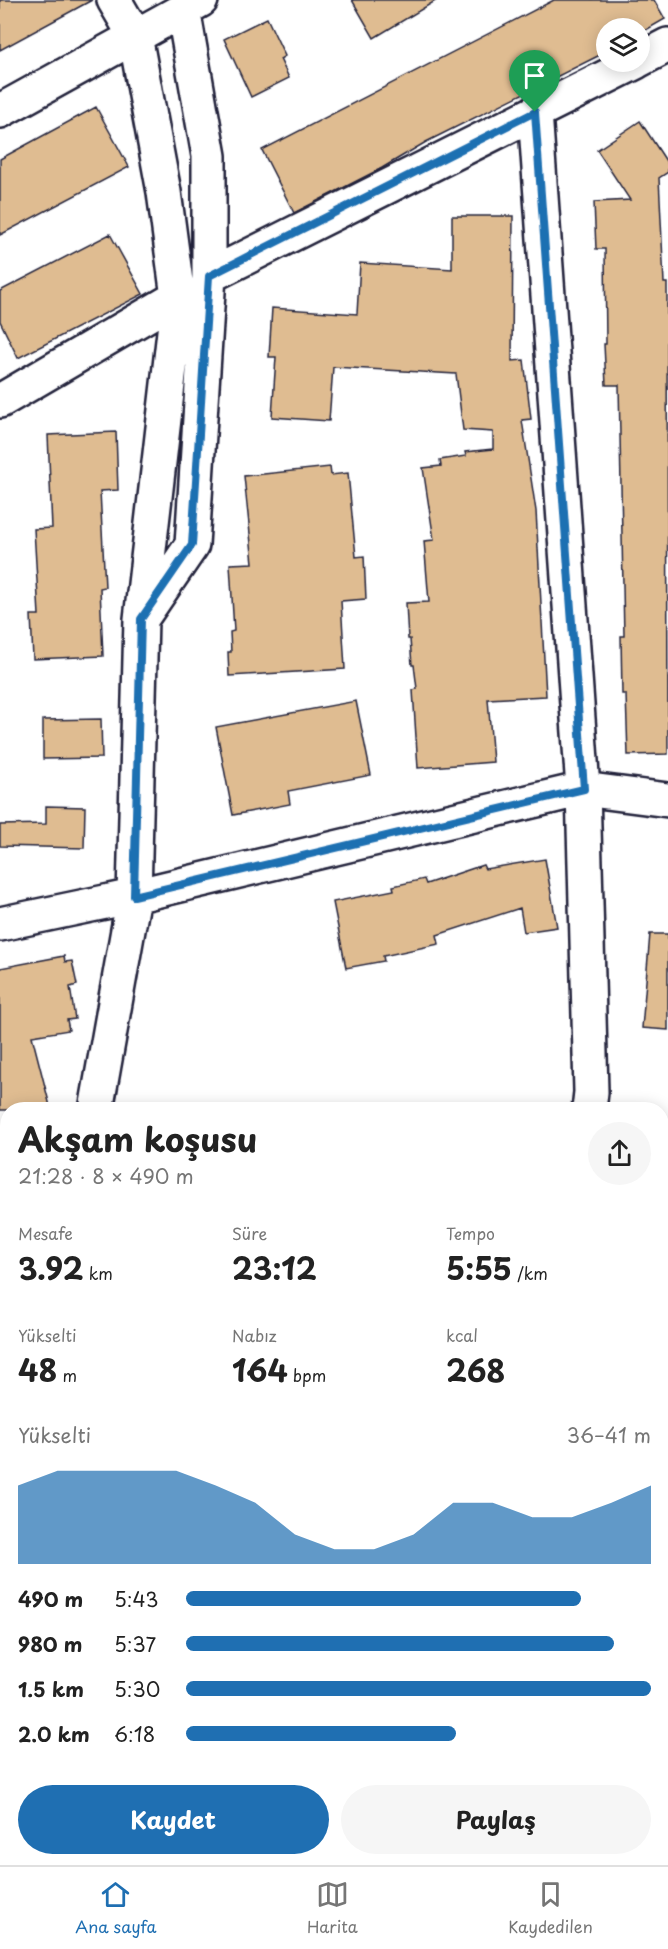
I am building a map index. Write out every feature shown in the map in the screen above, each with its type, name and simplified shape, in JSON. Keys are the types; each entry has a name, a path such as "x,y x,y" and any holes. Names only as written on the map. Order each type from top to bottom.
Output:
{"street":[{"path":"97,1102 134,896 141,619 178,297 164,192 135,36 114,0"},
{"path":"0,111 192,5 209,156 209,276 192,545 141,619"},
{"path":"650,55 668,45"},
{"path":"209,276 616,72"},
{"path":"535,112 584,789 591,1080 590,1102"},
{"path":"0,401 178,297"},
{"path":"0,924 134,896 584,789 668,800"}],"building":[{"path":"0,0 92,0 0,50"},
{"path":"352,0 437,0 374,38"},
{"path":"554,0 654,0 665,19 650,28 650,18 596,18 596,57 426,142 382,168 294,213 262,150"},
{"path":"267,18 285,56 280,59 289,78 251,97 224,39"},
{"path":"96,107 129,167 0,235 0,159"},
{"path":"640,121 668,164 668,172 659,178 664,283 667,283 668,754 628,755 626,694 622,694 621,636 624,636 619,385 606,385 605,249 596,249 594,202 630,200 597,150"},
{"path":"452,216 513,216 512,361 524,360 531,419 522,420 536,511 546,696 488,699 493,762 418,768 413,690 417,689 410,639 408,639 406,603 429,602 424,541 434,540 423,468 441,466 440,460 466,456 465,452 493,449 493,432 463,430 456,374 333,367 329,421 272,417 276,357 269,357 272,308 357,314 360,263 452,269"},
{"path":"110,234 143,294 18,358 0,321 0,291"},
{"path":"116,432 118,490 100,491 105,587 100,588 103,656 33,659 31,615 39,615 34,529 52,528 48,435"},
{"path":"330,467 331,475 348,473 356,557 364,556 366,599 341,601 345,669 229,676 230,632 234,631 230,564 253,563 244,476"},
{"path":"356,701 371,775 288,791 290,804 233,815 216,727"},
{"path":"101,719 102,758 43,759 43,720"},
{"path":"46,806 85,807 84,848 0,846 0,825 46,824"},
{"path":"545,859 557,927 524,932 520,908 437,935 439,944 383,956 384,961 346,968 333,902 394,890 393,886 424,879 426,884 483,865 485,869"},
{"path":"650,934 668,934 668,1030 642,1028"},
{"path":"64,956 65,962 72,961 77,985 70,987 75,1019 67,1020 69,1030 32,1036 49,1102 0,1102 0,968"}],"route":[{"path":"535,112 584,789 134,896 141,619 192,545 209,276 535,112"}]}
